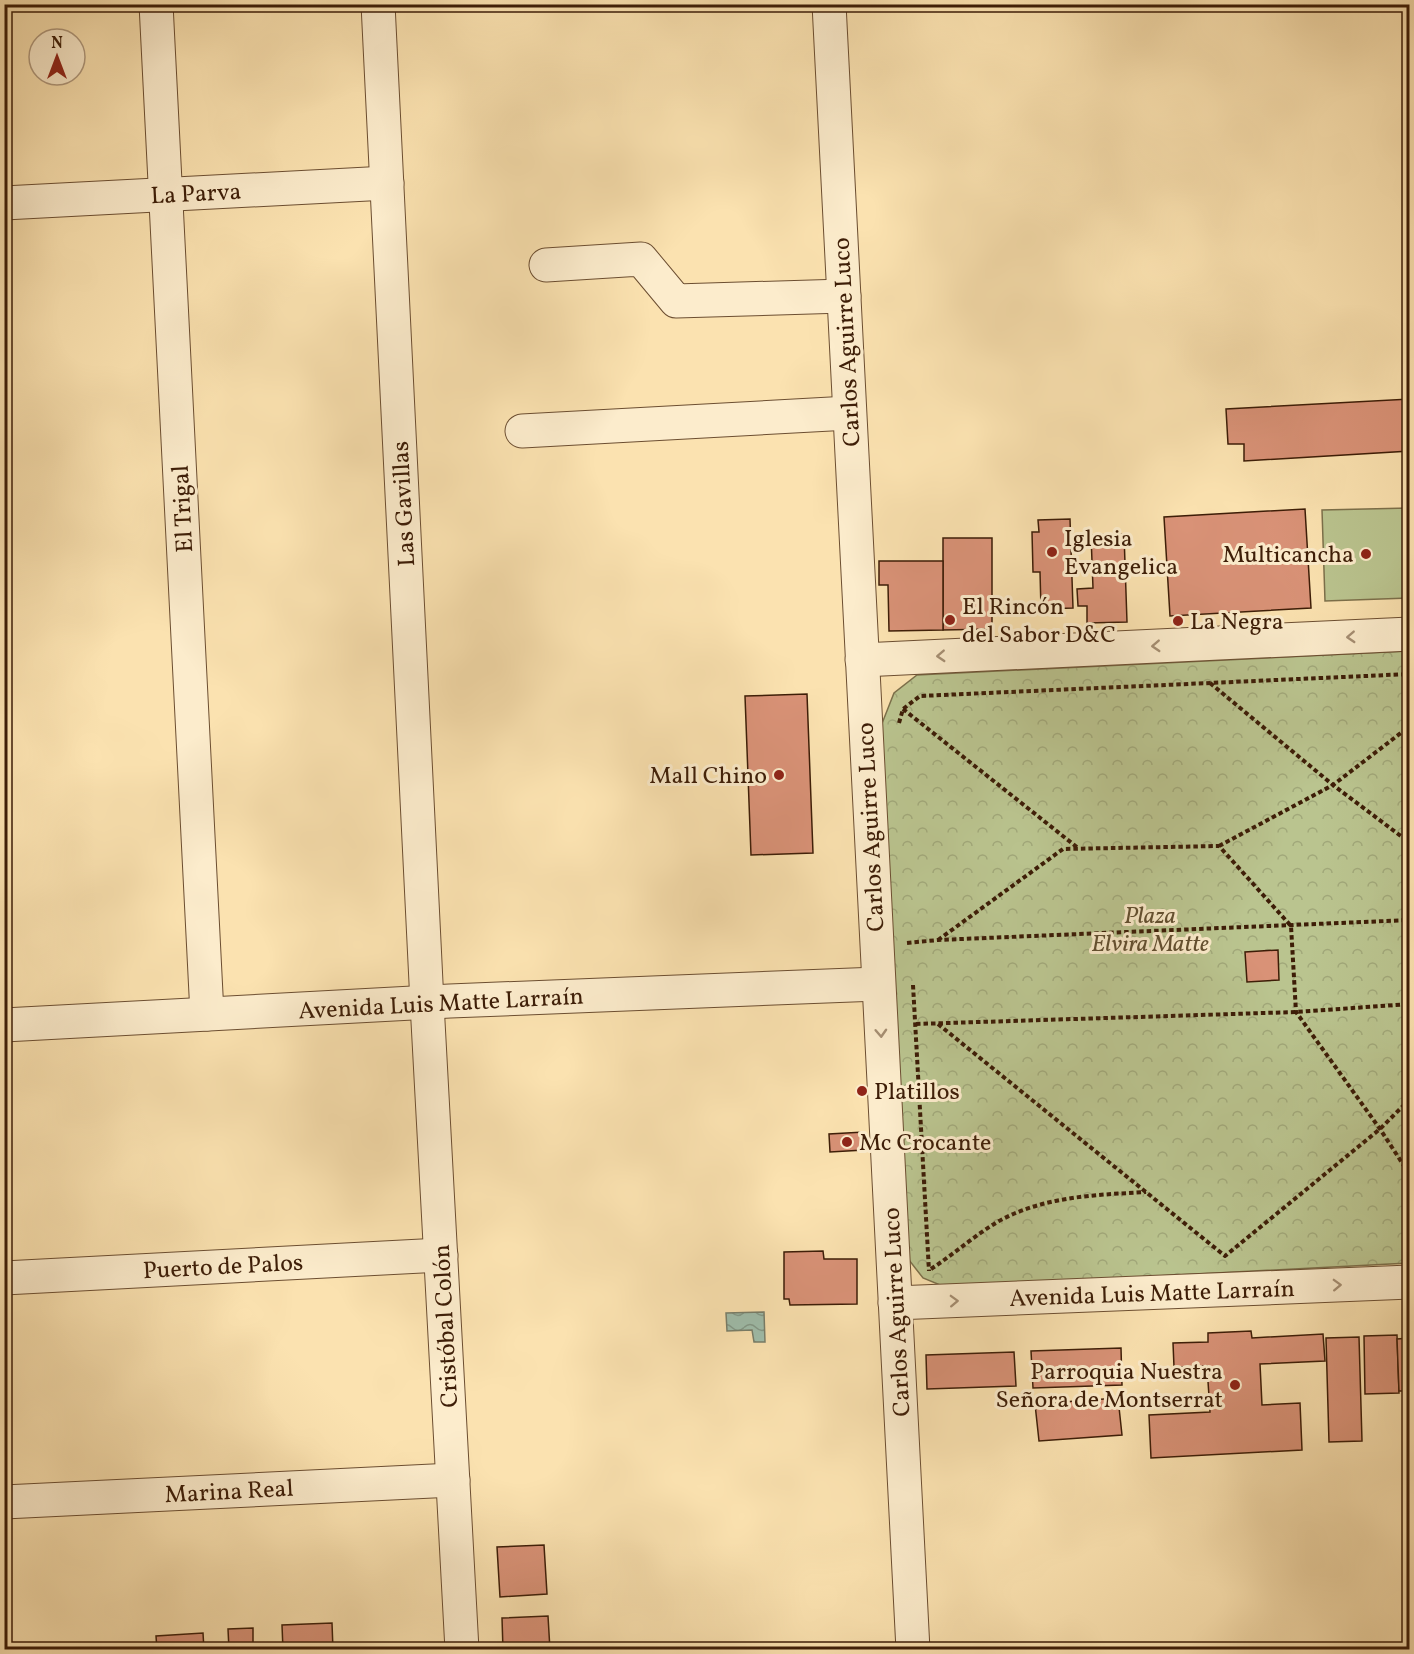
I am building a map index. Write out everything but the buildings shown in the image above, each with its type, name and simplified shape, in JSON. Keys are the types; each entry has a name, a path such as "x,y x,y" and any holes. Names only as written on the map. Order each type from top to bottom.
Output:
{"street":[{"name":"El Trigal","path":"156,4 207,1014"},
{"name":"Las Gavillas","path":"378,4 427,1003"},
{"name":"Carlos Aguirre Luco","path":"829,4 880,1025 905,1302 913,1650"},
{"name":"La Parva","path":"4,203 387,183"},
{"path":"546,265 641,260 676,301 844,296"},
{"path":"522,431 849,413"},
{"path":"862,660 1410,634"},
{"name":"Avenida Luis Matte Larraín","path":"4,1025 427,1003 878,984"},
{"name":"Cristóbal Colón","path":"427,1003 462,1650"},
{"name":"Puerto de Palos","path":"4,1278 441,1255"},
{"name":"Avenida Luis Matte Larraín","path":"905,1302 1410,1282"},
{"name":"Marina Real","path":"4,1502 453,1480"}],"path":[{"path":"898,725 903,709 920,696 1410,674"},
{"path":"1202,675 1333,785 1410,843"},
{"path":"903,709 1079,849"},
{"path":"938,940 1063,849 1219,846 1333,785 1410,726"},
{"path":"1219,846 1291,926 1296,1012 1410,1175"},
{"path":"876,944 1410,920"},
{"path":"909,932 910,943"},
{"path":"913,978 929,1271"},
{"path":"880,1025 1296,1012 1410,1004"},
{"path":"938,1024 1225,1256"},
{"path":"1225,1256 1380,1129 1410,1099"},
{"path":"905,1302 929,1271 999,1222 1034,1205 1075,1196 1146,1192"},
{"path":"1213,1256 1236,1255"},
{"path":"929,1271 941,1270"}],"green space":[{"name":"Multicancha","path":"1409,508 1409,598 1325,601 1322,510"},
{"name":"Plaza Elvira Matte","path":"1409,651 1409,1263 945,1287 923,1278 909,1260 881,726 894,693 917,675"}],"water":[{"path":"764,1312 765,1342 754,1342 752,1330 727,1331 726,1313"}],"place":[{"name":"Iglesia Evangelica","path":"1052,552"},
{"name":"Multicancha","path":"1366,554"},
{"name":"El Rincón del Sabor D&C","path":"950,620"},
{"name":"La Negra","path":"1178,621"},
{"name":"Mall Chino","path":"779,775"},
{"name":"Platillos","path":"862,1091"},
{"name":"Mc Crocante","path":"847,1142"},
{"name":"Parroquia Nuestra Señora de Montserrat","path":"1235,1385"}]}
